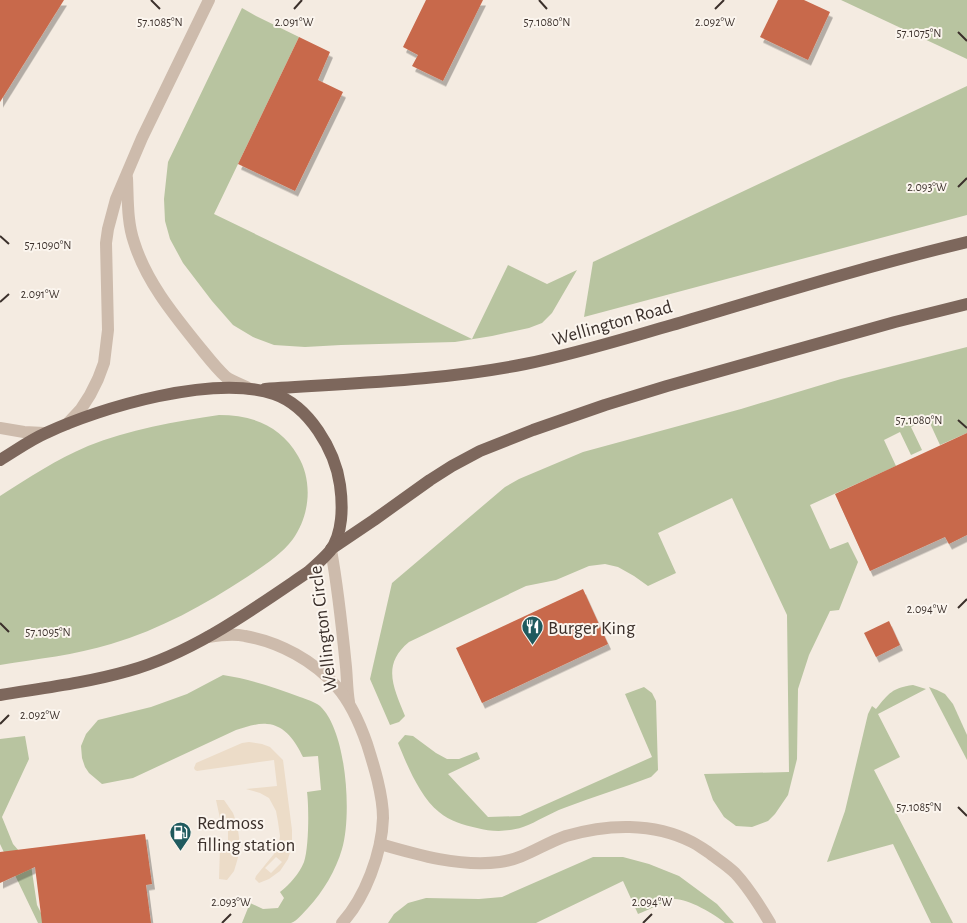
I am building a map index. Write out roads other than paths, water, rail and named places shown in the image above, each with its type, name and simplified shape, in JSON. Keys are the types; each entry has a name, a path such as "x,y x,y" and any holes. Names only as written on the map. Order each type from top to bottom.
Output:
{"main road":[{"name":"Wellington Road","path":"254,389 437,378 527,364 596,346 907,256 967,242"},
{"path":"0,695 66,685 130,671 158,661 248,612 308,572 331,550 452,466 480,451 524,433 605,404 895,322 967,304"},
{"path":"0,460 44,433 109,409 170,394 219,388 254,389 290,402 302,413 324,440 331,454 337,471 342,504 338,533 331,550"}],"street":[{"path":"67,424 81,409 90,395 104,363 108,330 106,244 116,199 142,138 209,0"},
{"path":"127,175 128,207 133,240 146,271 173,314 227,378 254,389"},
{"path":"0,428 44,433"},
{"name":"Wellington Circle","path":"331,550 338,587 349,704"},
{"name":"Wellington Circle","path":"205,637 227,634 262,640 281,647 312,664 338,688 349,704 362,731 379,788 383,818 380,844 368,883 356,906 342,923"},
{"path":"380,844 412,853 458,861 488,863 501,862 527,855 554,841 582,833 614,827 632,826 648,828 692,842 718,859 746,885 770,923"}],"place":[{"name":"Burger King","path":"532,646"},
{"name":"Redmoss filling station","path":"181,852"}]}
